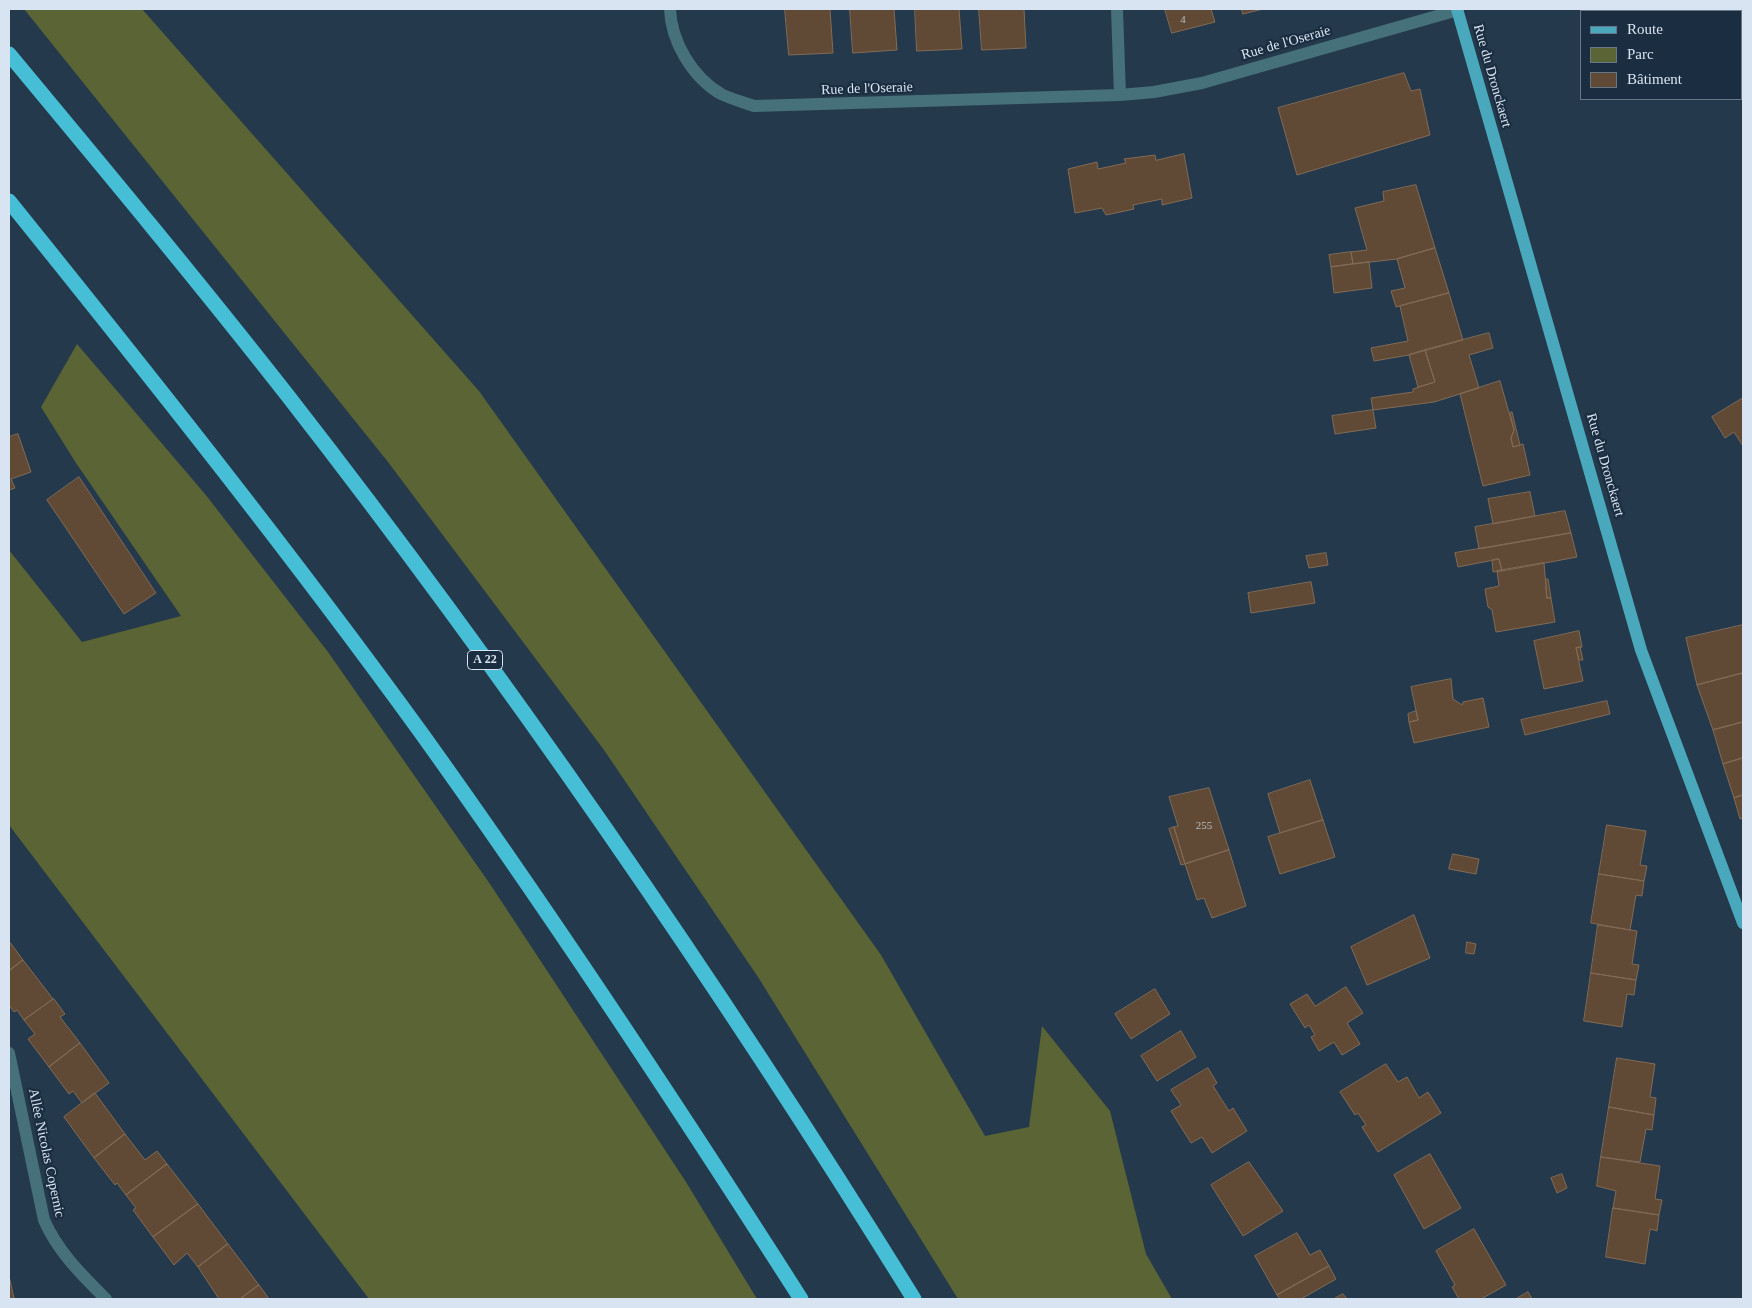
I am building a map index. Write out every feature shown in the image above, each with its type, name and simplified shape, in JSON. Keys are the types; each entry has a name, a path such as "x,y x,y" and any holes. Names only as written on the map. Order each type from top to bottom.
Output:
{"highway":[{"name":"A 22","path":"9,54 209,297 289,398 452,614 693,956 914,1299"},
{"path":"9,201 211,455 419,730 634,1040 801,1299"}],"main road":[{"name":"Rue du Dronckaert","path":"1458,9 1643,658 1743,923"}],"street":[{"name":"Rue de l'Oseraie","path":"670,9 670,22 680,48 698,74 720,93 754,106 1120,95 1154,92 1202,83 1458,9"},
{"path":"1117,9 1120,95"},
{"name":"Allée Nicolas Copernic","path":"9,1053 44,1220 51,1237 65,1256 106,1299"}],"green space":[{"path":"24,9 142,9 479,391 881,955 985,1136 1029,1127 1042,1026 1110,1111 1146,1254 1172,1299 958,1299 758,977 604,750 388,462"},
{"path":"77,344 205,494 328,652 490,884 686,1182 757,1299 369,1299 9,825 9,550 82,642 181,616 76,463 41,407"}],"building":[{"path":"785,9 830,9 833,53 789,55"},
{"path":"850,9 894,9 897,50 853,53"},
{"path":"915,9 959,9 962,49 917,51"},
{"path":"979,9 1024,9 1026,48 982,50"},
{"path":"1165,9 1211,9 1215,22 1172,33"},
{"path":"1242,9 1263,9 1243,14"},
{"path":"1404,73 1411,91 1420,89 1430,135 1297,175 1278,108"},
{"path":"1184,154 1192,198 1162,205 1162,199 1133,205 1134,209 1106,215 1102,208 1075,213 1068,169 1097,162 1098,169 1126,163 1124,159 1155,155 1156,160"},
{"path":"1416,185 1435,248 1397,259 1353,264 1351,252 1367,250 1355,208 1384,201 1383,192"},
{"path":"1435,248 1449,293 1396,307 1391,291 1405,288 1397,259"},
{"path":"1351,252 1353,264 1331,267 1329,255"},
{"path":"1369,262 1372,288 1334,293 1331,267"},
{"path":"1449,293 1463,340 1409,355 1374,361 1371,348 1408,341 1400,306"},
{"path":"1489,333 1493,348 1469,355 1479,388 1434,402 1373,410 1371,398 1413,392 1413,389 1435,382 1425,350"},
{"path":"1425,350 1435,382 1418,387 1409,355"},
{"path":"1500,381 1514,430 1511,438 1513,447 1523,444 1530,475 1483,486 1460,394"},
{"path":"1743,398 1743,446 1734,432 1725,438 1712,417"},
{"path":"1373,410 1376,428 1335,434 1332,416"},
{"path":"1512,412 1520,445 1513,447 1511,438 1514,430 1510,413"},
{"path":"18,434 31,472 11,479 15,488 9,490 9,437"},
{"path":"79,477 156,593 124,614 47,500"},
{"path":"1530,492 1535,516 1493,524 1488,499"},
{"path":"1565,511 1571,533 1479,549 1475,527"},
{"path":"1571,533 1577,557 1502,571 1499,559 1458,567 1455,553"},
{"path":"1326,553 1328,565 1309,568 1306,556"},
{"path":"1499,559 1502,571 1493,572 1492,560"},
{"path":"1544,563 1547,598 1551,598 1555,622 1496,632 1492,610 1488,607 1485,589 1499,586 1497,571"},
{"path":"1546,579 1548,579 1551,598 1547,598"},
{"path":"1311,582 1315,603 1251,613 1248,593"},
{"path":"1743,625 1743,673 1697,685 1686,638"},
{"path":"1579,631 1582,647 1576,648 1583,681 1544,689 1534,641"},
{"path":"1580,647 1583,660 1579,660 1576,648"},
{"path":"1743,673 1743,722 1713,730 1697,685"},
{"path":"1451,679 1453,699 1462,705 1463,702 1483,698 1489,727 1414,743 1409,722 1418,720 1411,687"},
{"path":"1607,701 1610,714 1525,735 1521,720"},
{"path":"1416,711 1418,720 1409,722 1408,714"},
{"path":"1743,722 1743,758 1723,764 1713,730"},
{"path":"1743,758 1743,795 1734,798 1723,764"},
{"path":"1310,780 1323,820 1280,833 1268,794"},
{"path":"1209,788 1229,850 1185,864 1174,827 1178,826 1169,797"},
{"path":"1743,795 1743,818 1740,819 1734,798"},
{"path":"1323,820 1335,857 1280,874 1268,837"},
{"path":"1607,825 1646,831 1640,865 1647,866 1644,881 1599,874"},
{"path":"1174,827 1185,864 1181,865 1169,829"},
{"path":"1229,850 1246,906 1212,918 1204,898 1197,900 1185,864"},
{"path":"1453,854 1479,859 1476,874 1449,869"},
{"path":"1599,874 1644,881 1642,896 1636,895 1630,930 1591,923"},
{"path":"1414,915 1430,958 1367,985 1351,947"},
{"path":"1598,925 1637,931 1632,964 1639,965 1636,980 1591,973"},
{"path":"9,941 23,960 9,971"},
{"path":"1467,942 1476,944 1474,954 1466,953"},
{"path":"23,960 53,999 24,1020 17,1010 14,1012 9,1005 9,971"},
{"path":"1591,973 1636,980 1634,995 1627,994 1622,1027 1584,1021"},
{"path":"1346,987 1363,1013 1347,1023 1360,1044 1342,1055 1334,1042 1319,1051 1311,1037 1315,1035 1309,1025 1305,1028 1290,1004 1307,994 1315,1006"},
{"path":"1155,989 1170,1014 1131,1039 1115,1014"},
{"path":"54,999 65,1014 60,1017 80,1043 49,1067 28,1039 35,1034 24,1020"},
{"path":"1181,1031 1196,1057 1157,1081 1141,1056"},
{"path":"80,1043 109,1083 82,1103 73,1091 69,1094 49,1067"},
{"path":"1617,1058 1655,1064 1650,1097 1656,1098 1654,1115 1609,1107"},
{"path":"1386,1064 1398,1082 1407,1077 1419,1098 1428,1092 1441,1113 1378,1152 1362,1127 1366,1125 1358,1113 1355,1115 1340,1092"},
{"path":"1208,1068 1217,1083 1213,1086 1229,1111 1233,1108 1247,1131 1212,1153 1202,1137 1191,1143 1171,1111 1181,1105 1171,1090"},
{"path":"95,1093 125,1134 94,1158 64,1117"},
{"path":"1609,1107 1654,1115 1652,1130 1646,1129 1640,1162 1601,1157"},
{"path":"125,1134 145,1160 157,1151 167,1164 126,1195 117,1183 115,1185 94,1158"},
{"path":"1430,1154 1461,1208 1424,1229 1394,1175"},
{"path":"1601,1157 1660,1166 1655,1199 1662,1200 1659,1215 1613,1208 1616,1191 1597,1186"},
{"path":"1249,1162 1283,1211 1243,1236 1211,1185"},
{"path":"167,1164 198,1204 153,1237 133,1210 136,1208 126,1195"},
{"path":"1562,1174 1567,1188 1557,1193 1551,1178"},
{"path":"198,1204 228,1244 198,1267 187,1253 174,1265 153,1237"},
{"path":"1613,1208 1659,1215 1657,1231 1650,1229 1645,1264 1606,1257"},
{"path":"1474,1229 1506,1285 1481,1299 1459,1299 1452,1287 1455,1285 1436,1251"},
{"path":"1297,1233 1310,1255 1320,1250 1329,1266 1277,1295 1255,1256"},
{"path":"228,1244 259,1285 240,1299 219,1299 198,1267"},
{"path":"1329,1266 1336,1279 1301,1299 1280,1299 1277,1295"},
{"path":"9,1276 14,1298 10,1299 9,1299"},
{"path":"259,1285 269,1299 240,1299"},
{"path":"1528,1292 1532,1299 1516,1299"},
{"path":"1343,1294 1347,1299 1334,1299"}]}
